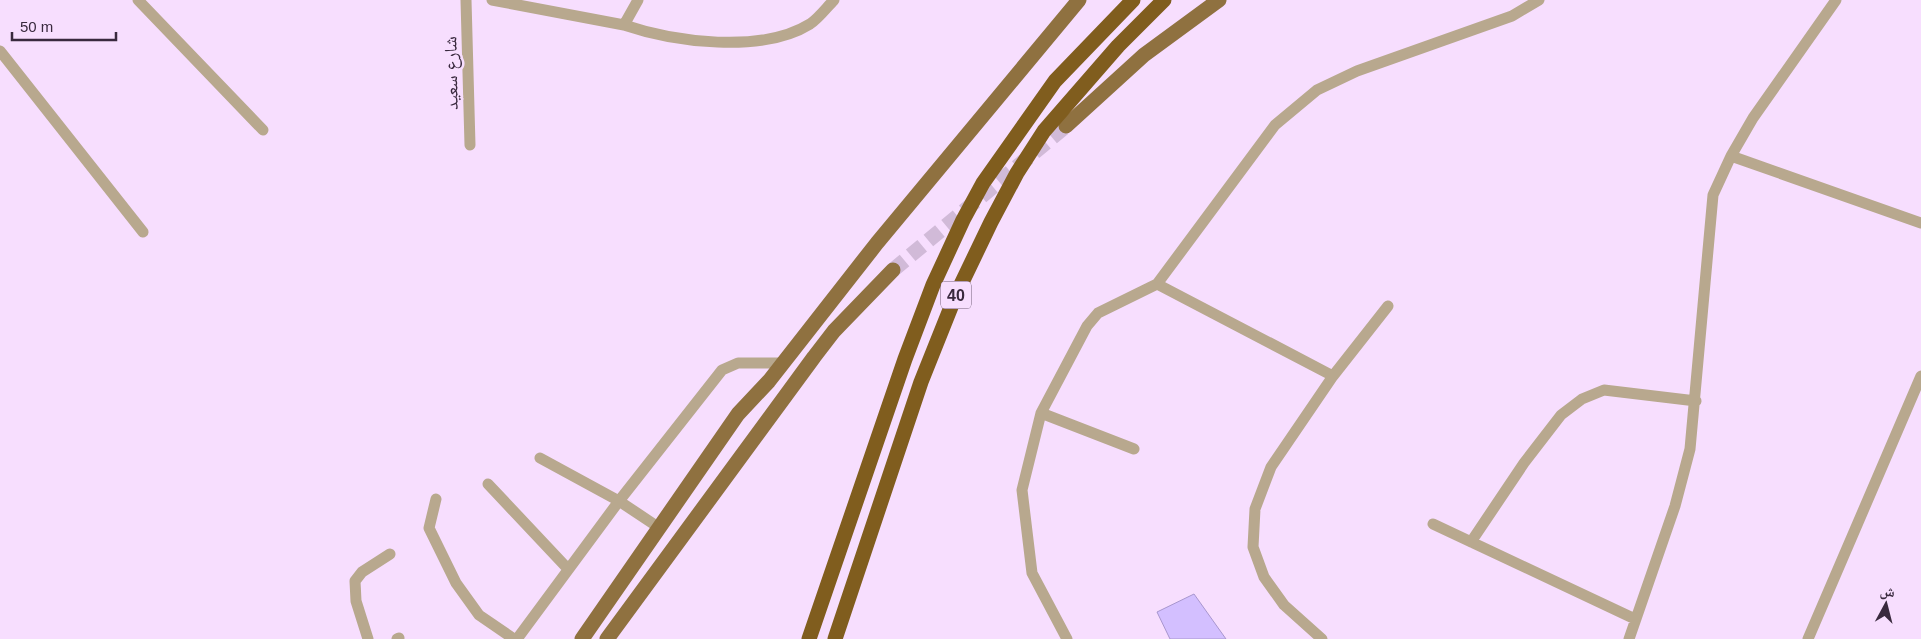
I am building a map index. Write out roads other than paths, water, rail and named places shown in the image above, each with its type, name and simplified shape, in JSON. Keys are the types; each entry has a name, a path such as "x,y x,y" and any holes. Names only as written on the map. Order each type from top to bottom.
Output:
{"highway":[{"name":"40","path":"809,639 905,359 933,285 963,220 983,183 1055,82 1133,0"},
{"name":"40","path":"835,639 921,382 955,297 991,222 1017,173 1044,131 1118,46 1164,0"}],"main road":[{"path":"582,639 738,414 769,381 833,302 877,243 1079,0"},
{"path":"1066,126 1144,55 1219,0"},
{"path":"607,639 814,357 852,311 893,270"}],"street":[{"path":"138,0 263,130"},
{"name":"شارع سعيد","path":"466,0 470,145"},
{"path":"492,0 624,26 653,35 725,43 776,37 810,24 834,0"},
{"path":"624,26 638,0"},
{"path":"1067,639 1032,573 1022,490 1041,413 1087,326 1098,313 1157,284 1275,126 1318,90 1357,71 1512,16 1539,0"},
{"path":"1629,639 1675,506 1690,449 1696,401 1713,196 1731,156 1753,118 1836,0"},
{"path":"0,51 143,232"},
{"path":"1731,156 1921,223"},
{"path":"1157,284 1333,376"},
{"path":"1322,639 1284,605 1264,577 1253,548 1255,509 1272,467 1333,376 1388,306"},
{"path":"436,499 429,528 456,583 479,615 516,639 619,500 722,370 738,363 783,363"},
{"path":"1808,639 1921,376"},
{"path":"1471,542 1524,464 1561,415 1582,399 1604,390 1696,401"},
{"path":"1041,413 1134,449"},
{"path":"540,458 619,500 658,528"},
{"path":"488,484 568,569"},
{"path":"1433,524 1635,619"},
{"path":"368,639 356,600 355,581 362,572 390,554"}],"tunnel":[{"path":"893,270 1066,126"}]}
